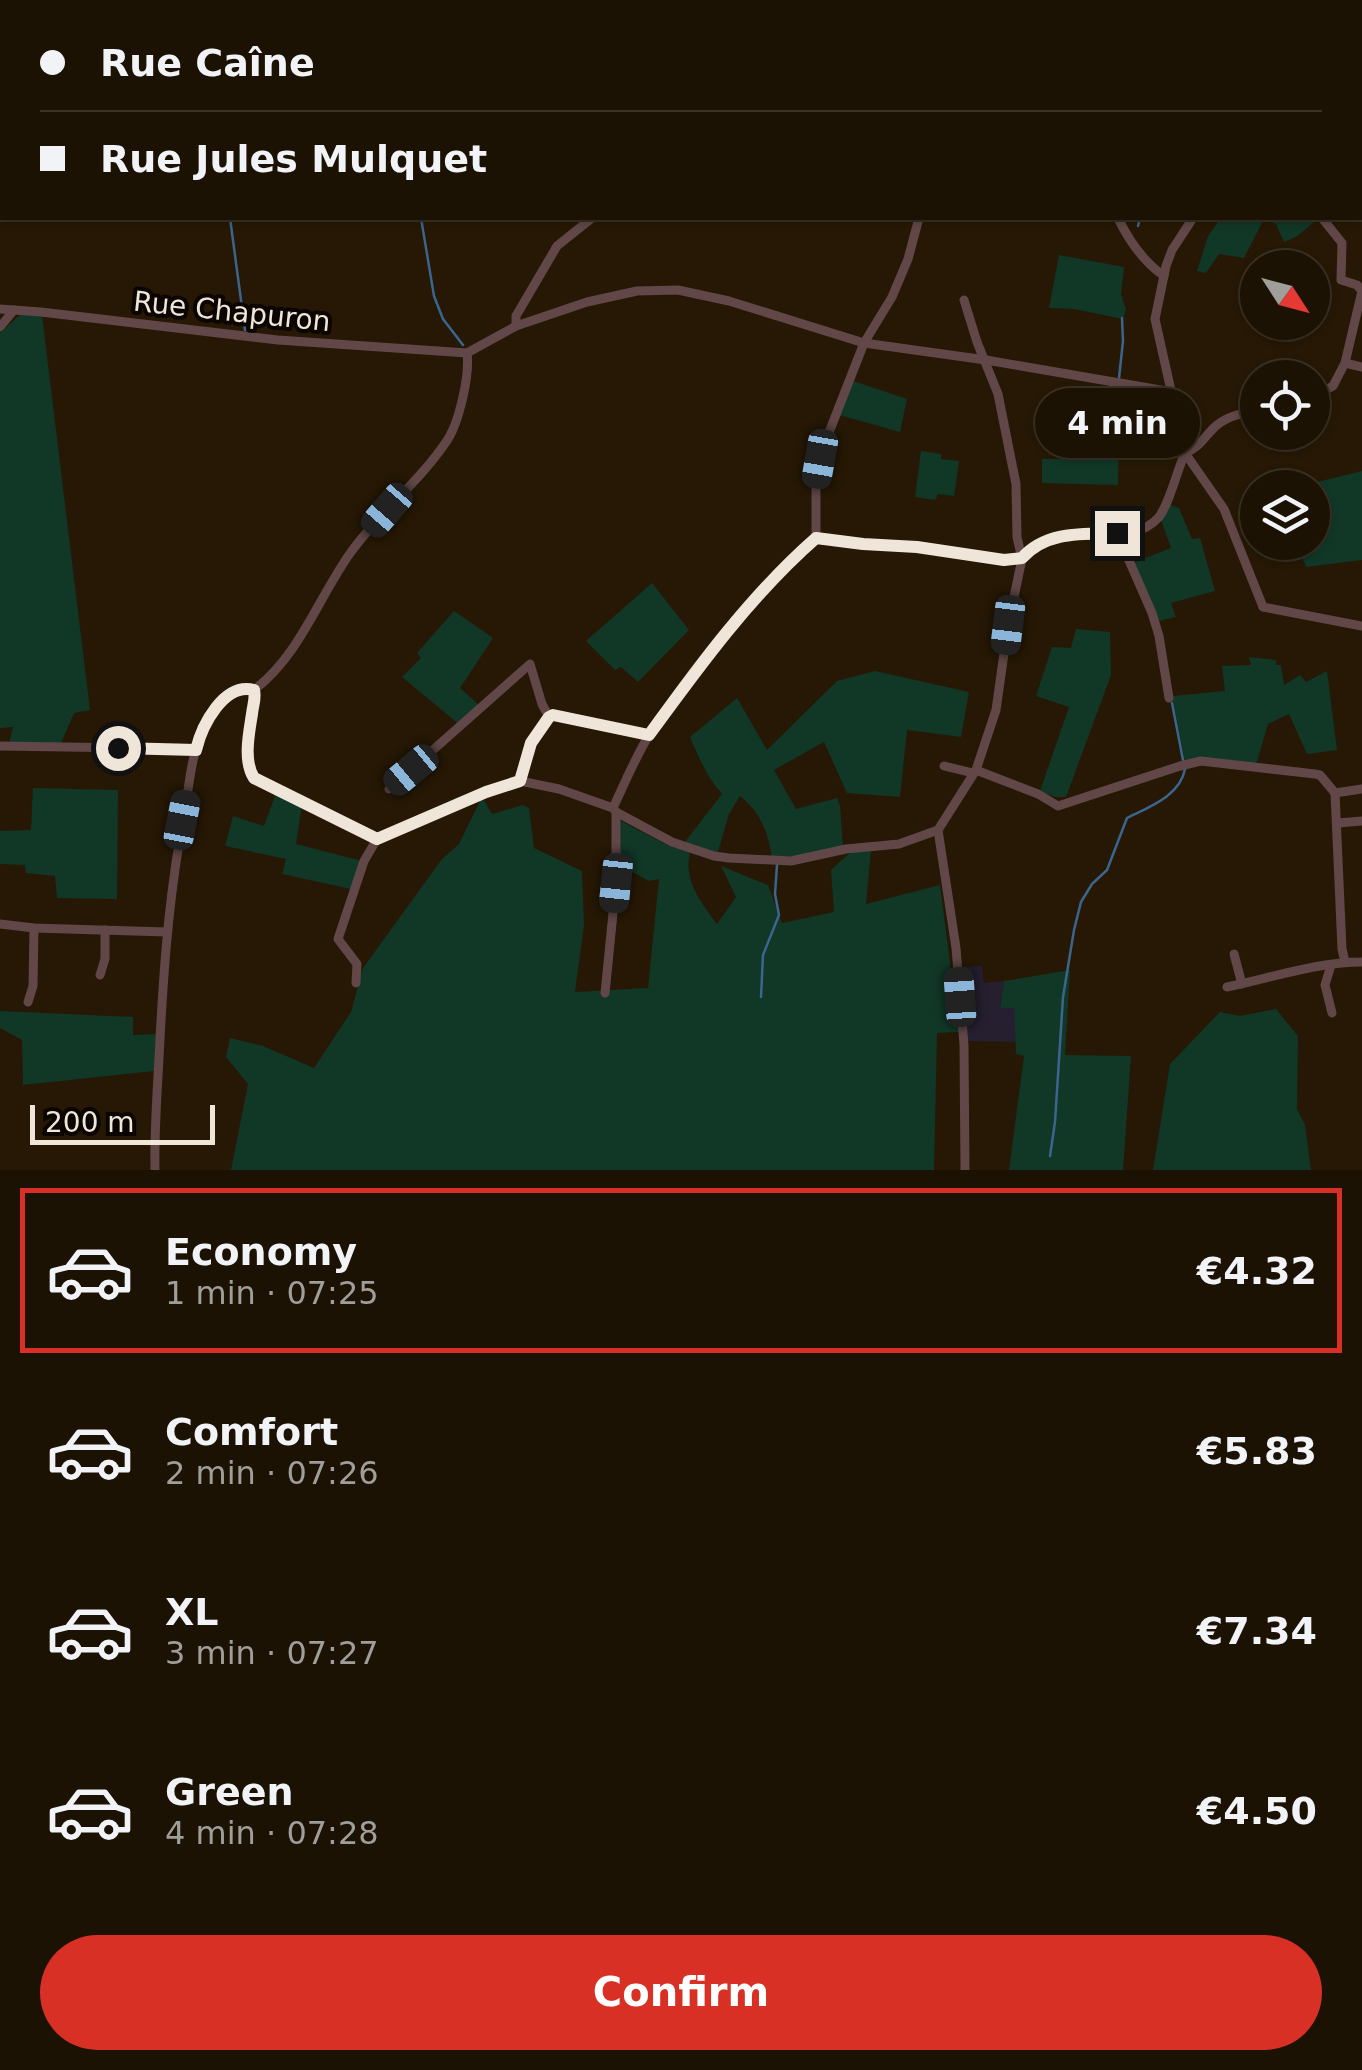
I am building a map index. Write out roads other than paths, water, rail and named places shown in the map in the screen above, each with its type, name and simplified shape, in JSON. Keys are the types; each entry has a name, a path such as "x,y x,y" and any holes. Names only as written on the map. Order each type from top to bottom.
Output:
{"street":[{"path":"516,326 516,316 557,246 590,220"},
{"path":"605,993 616,883 614,810 649,735 710,652 784,567 816,538 820,459 864,343 892,297 918,220"},
{"path":"1119,220 1137,249 1164,276"},
{"path":"1193,220 1172,250 1156,318 1185,453 1224,508 1263,607 1362,626"},
{"path":"1324,220 1342,243 1341,280 1362,291 1345,363 1330,388"},
{"path":"254,690 271,678 296,645 357,544 448,440 469,367 467,353 516,326 573,306 624,293 678,290 729,301 864,343 1172,392"},
{"path":"356,982 357,964 338,939 364,862 377,839 520,781 614,810 672,842 730,858 802,859 846,849 899,844 938,830 975,771 1000,694 1008,625 1022,558 1008,438 998,394 964,300"},
{"name":"Rue Chapuron","path":"0,309 278,340 467,353"},
{"path":"0,327 14,310"},
{"path":"1345,363 1362,367"},
{"path":"816,538 1004,560 1022,558 1046,540 1117,533 1150,525 1162,515 1185,453 1198,448 1216,426 1240,414"},
{"path":"1117,533 1152,612 1169,698"},
{"path":"388,789 530,664 549,717"},
{"path":"155,1170 154,1131 173,868 196,750 205,727 226,696 240,689 254,690"},
{"path":"254,690 248,760 254,778 377,839"},
{"path":"549,717 562,716 649,735"},
{"path":"520,781 531,743 549,717"},
{"path":"0,746 196,750"},
{"path":"944,766 975,771 1038,794 1058,806 1200,761 1320,775 1336,792 1342,949 1346,962"},
{"path":"1336,792 1362,789"},
{"path":"1338,823 1362,822"},
{"path":"938,830 956,948 964,1045 965,1170"},
{"path":"0,924 167,932"},
{"path":"28,1002 33,986 34,928"},
{"path":"100,975 105,959 105,930"},
{"path":"1234,954 1242,984"},
{"path":"1227,987 1362,962"},
{"path":"1332,965 1324,985 1332,1013"}],"waterway":[{"path":"230,220 245,330"},
{"path":"421,220 434,296 443,319 463,345"},
{"path":"1138,226 1140,220"},
{"path":"1119,378 1122,318"},
{"path":"1172,703 1183,760"},
{"path":"1050,1156 1063,997 1081,902 1107,870 1127,818 1170,793 1185,769"},
{"path":"761,997 763,955 779,915 775,894 777,865"}]}
